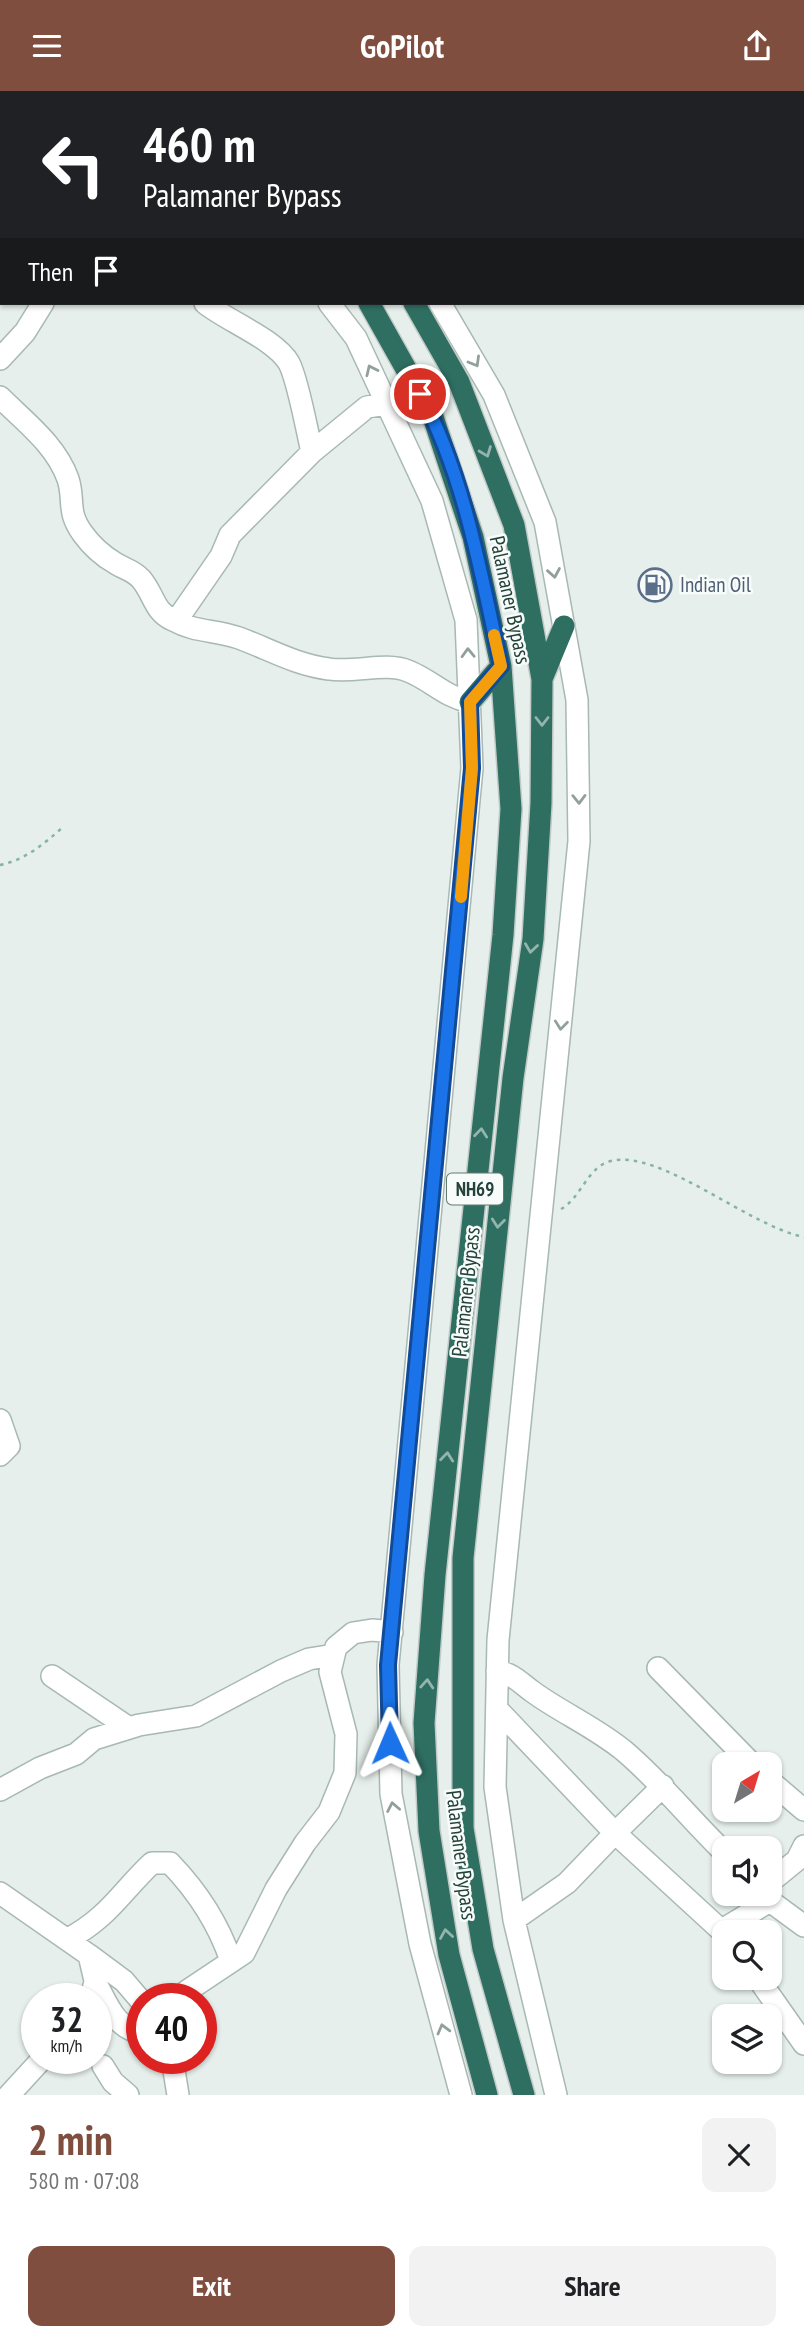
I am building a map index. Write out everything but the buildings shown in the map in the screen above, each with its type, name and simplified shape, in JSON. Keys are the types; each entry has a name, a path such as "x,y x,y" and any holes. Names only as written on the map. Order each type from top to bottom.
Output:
{"highway":[{"name":"Palamaner Bypass","path":"370,305 433,417 473,537 501,666 511,809 503,935 435,1575 424,1723 429,1831 449,1955 486,2095"},
{"name":"Palamaner Bypass","path":"415,305 459,382 514,525 542,678 541,803 533,939 513,1078 463,1559 463,1828 483,1949 524,2095"},
{"path":"542,678 564,626"},
{"path":"470,702 501,666"}],"street":[{"path":"0,359 25,332 42,305"},
{"path":"208,305 224,318 263,339 288,362 312,452"},
{"path":"331,305 356,338 432,501 466,621 472,768 388,1665 391,1794 419,1944 461,2095"},
{"path":"441,305 494,395 545,522 578,700 579,841 497,1671 496,1709 495,1787 514,1920 556,2095"},
{"path":"0,397 47,444 58,461 69,481 74,520 84,536 116,564 139,577 161,615 192,630 215,631 291,661 355,672 391,667 408,671 452,698 470,702"},
{"path":"173,620 181,614 221,556 230,535 312,452 367,407 387,404"},
{"path":"0,1420 9,1446 0,1455"},
{"path":"199,1983 244,1952 276,1889 304,1843 329,1812 345,1773 346,1734 330,1672 336,1647 353,1633 372,1630 392,1632"},
{"path":"0,1790 40,1768 76,1754 94,1739 129,1728 196,1716 281,1671 309,1659 334,1655"},
{"path":"658,1668 740,1752"},
{"path":"497,1671 510,1674 532,1691 583,1720 663,1786 712,1839"},
{"path":"52,1676 129,1728"},
{"path":"496,1709 560,1772 615,1833 712,1920"},
{"path":"514,1920 567,1883 663,1786"},
{"path":"782,1791 804,1810"},
{"path":"782,1877 797,1860 804,1846"},
{"path":"81,1944 133,1881 152,1863 170,1863 186,1879 210,1914 231,1961"},
{"path":"0,1893 81,1944 126,1985"},
{"path":"782,1905 804,1926"},
{"path":"736,1920 752,1906"},
{"path":"81,1944 91,1983"},
{"path":"766,1990 804,2044"},
{"path":"112,2014 126,2029"},
{"path":"9,2095 28,2074"},
{"path":"108,2074 128,2095"},
{"path":"162,2095 177,2087"}],"path":[{"path":"0,865 13,862 42,846 63,827"},
{"path":"542,1213 551,1214 565,1207 596,1170 610,1161 634,1161 663,1169 783,1233 804,1237"}],"slow traffic":[{"path":"461,897 472,768 470,702 501,666 494,635"}],"place":[{"name":"Indian Oil","path":"655,585"}],"route":[{"path":"390,1743 388,1665 452,1006 472,768 470,702 501,666 473,537 433,417 420,394"}]}
